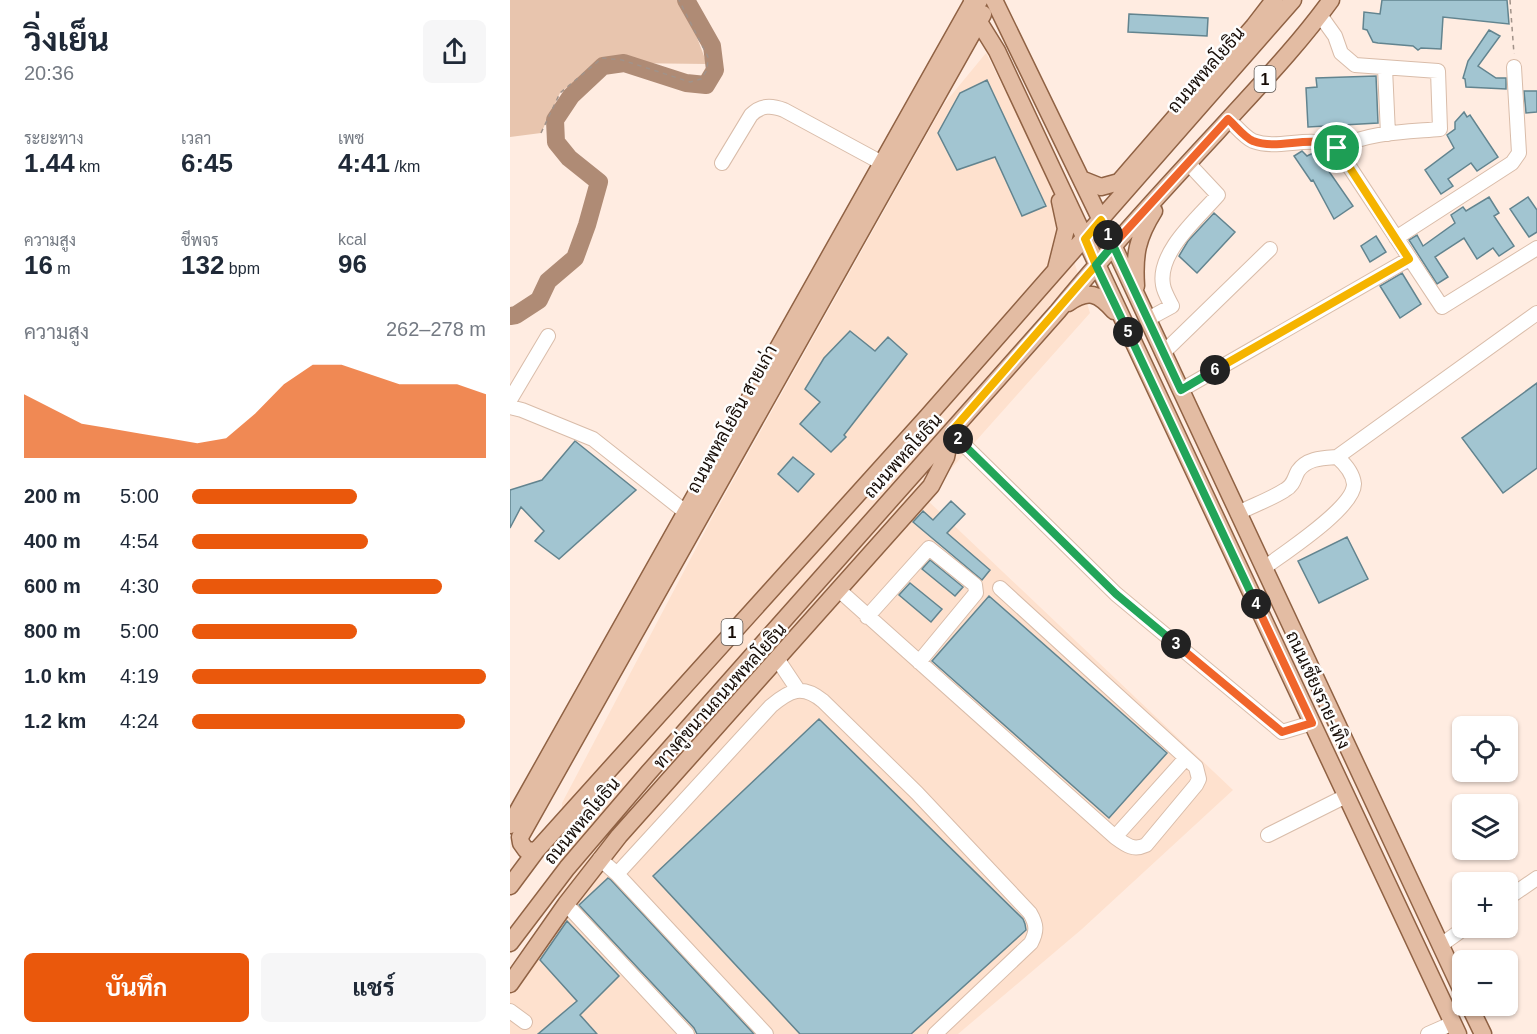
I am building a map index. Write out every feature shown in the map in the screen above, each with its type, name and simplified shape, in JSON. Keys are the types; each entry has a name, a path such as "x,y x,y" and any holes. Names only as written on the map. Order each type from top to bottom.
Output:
{"main road":[{"name":"ถนนพหลโยธิน สายเก่า","path":"510,825 992,0"},
{"path":"992,0 1113,245 1452,969"},
{"name":"1","path":"1081,180 1101,187 1119,182 1254,27 1274,0"},
{"name":"ถนนพหลโยธิน","path":"510,886 536,851 927,417 1293,0"},
{"name":"ถนนพหลโยธิน","path":"510,943 567,868 649,772 951,432 1113,245 1320,15 1330,0"},
{"name":"ถนนพหลโยธิน สายเก่า","path":"536,851 526,850 520,837 882,163 975,1"},
{"path":"975,1 979,22 997,51 1085,239"},
{"path":"1237,64 1254,27"},
{"path":"962,51 978,39 997,51"},
{"path":"1055,175 1066,229 1055,273"},
{"path":"1137,298 1135,261 1139,239 1175,178"},
{"name":"ถนนเชียงราย-เทิง","path":"1085,239 1456,1028"},
{"path":"1058,310 1080,295 1090,294 1104,301 1123,321"},
{"name":"ทางคู่ขนานถนนพหลโยธิน","path":"510,984 600,859 931,486 946,457 951,432"},
{"path":"620,836 649,772"},
{"path":"1474,1016 1483,1034"}],"street":[{"path":"1320,15 1335,36 1341,53 1355,65 1438,70 1440,129 1355,139 1337,148"},
{"path":"1396,238 1512,163 1519,153 1515,67"},
{"path":"1385,68 1388,134"},
{"path":"722,163 751,115 767,106 775,106 784,110 882,163"},
{"path":"1228,119 1251,140 1262,143 1320,142 1337,148 1442,307 1537,248"},
{"path":"1148,319 1172,306 1163,285 1163,272 1168,255 1218,195 1188,163"},
{"path":"1163,353 1270,249"},
{"path":"1181,390 1409,259"},
{"path":"1238,513 1287,489 1295,482 1297,472 1306,463 1320,458 1337,457 1537,313"},
{"path":"510,400 548,336"},
{"path":"510,408 522,410 593,439 691,517"},
{"path":"951,432 1116,594 1282,732 1312,723"},
{"path":"1264,568 1336,514 1349,498 1354,484 1349,468 1337,457"},
{"path":"867,616 929,548 975,585 976,593 919,662"},
{"path":"840,591 1116,837 1129,847 1134,848 1146,844 1196,785 1199,779 1198,772 1186,758 1000,588"},
{"path":"778,660 798,690"},
{"path":"617,874 771,706 784,695 798,690 812,692 917,793 1030,913 1035,922 1036,932 1031,943 934,1034"},
{"path":"1116,837 1186,758"},
{"path":"1268,835 1346,796"},
{"path":"600,859 617,874 766,1034"},
{"path":"1518,891 1537,878"},
{"path":"566,904 687,1034"},
{"path":"1441,945 1452,937"},
{"path":"510,1011 525,1022"},
{"path":"1428,1034 1456,1028"}],"path":[{"path":"541,133 560,93 602,58 622,60 690,82 701,79 707,70 708,57 679,0"},
{"path":"1510,0 1515,67"}],"shaded area":[{"path":"510,0 683,0 707,64 624,63 602,58 560,93 541,133 510,137"},
{"path":"986,53 1048,176 1090,313 925,498 1233,790 1082,929 958,1034 510,1034 510,976 558,908 562,803 712,518 944,104"}],"building":[{"path":"1382,0 1507,0 1509,24 1443,17 1441,49 1421,48 1418,50 1413,46 1378,43 1373,42 1367,30 1363,29 1364,12 1380,14"},
{"path":"1129,14 1208,18 1207,36 1128,32"},
{"path":"1489,30 1500,36 1478,66 1496,78 1506,78 1506,89 1466,87 1463,78 1468,61"},
{"path":"1376,76 1378,123 1308,127 1306,88 1317,87 1316,78"},
{"path":"987,80 1046,206 1022,216 995,157 957,170 938,133 960,93"},
{"path":"1524,91 1537,91 1537,112 1526,113"},
{"path":"1464,112 1467,117 1470,115 1498,157 1477,171 1471,163 1448,179 1453,186 1441,194 1425,170 1454,148 1447,135 1455,129 1455,122"},
{"path":"1302,151 1307,156 1317,151 1320,152 1330,169 1328,170 1353,206 1334,219 1313,180 1311,181 1294,156"},
{"path":"1489,197 1499,213 1494,216 1514,246 1499,256 1493,248 1477,259 1464,238 1435,257 1448,277 1437,284 1409,240 1417,235 1423,246 1455,223 1451,215 1463,207 1466,211"},
{"path":"1528,197 1537,210 1537,232 1529,237 1510,209"},
{"path":"1214,213 1235,232 1197,273 1179,256 1188,241"},
{"path":"1376,236 1386,252 1370,262 1361,246"},
{"path":"1402,273 1421,304 1400,318 1380,286"},
{"path":"850,331 875,351 888,337 907,354 844,435 846,437 831,452 800,424 820,402 805,389 824,358"},
{"path":"1537,383 1537,468 1503,493 1462,438"},
{"path":"575,441 636,490 559,559 535,541 544,531 521,507 510,528 510,490 542,480"},
{"path":"793,457 814,474 798,492 778,474"},
{"path":"951,501 965,514 947,533 990,570 982,580 913,522 923,511 933,520"},
{"path":"1347,537 1368,579 1319,603 1298,561"},
{"path":"930,560 963,587 955,596 922,569"},
{"path":"910,583 942,609 931,622 899,595"},
{"path":"989,596 1167,753 1109,818 932,661"},
{"path":"819,719 1023,919 1025,924 1026,930 911,1034 800,1034 653,876"},
{"path":"608,878 754,1034 697,1034 694,1028 579,905"},
{"path":"567,921 619,976 580,1015 597,1034 538,1034 577,1001 540,960"}],"waterway":[{"path":"510,316 516,315 539,300 548,281 575,258 599,182 569,158 556,142 555,120 571,96 603,66 624,63 686,83 706,85 715,70 712,46 686,0"}],"route":[{"path":"1337,148 1320,142 1262,143 1251,140 1228,119 1113,245 1101,220 1085,239 1096,265 951,432 1116,594 1282,732 1312,723 1096,265 1113,245 1181,390 1409,259 1337,148"}]}
